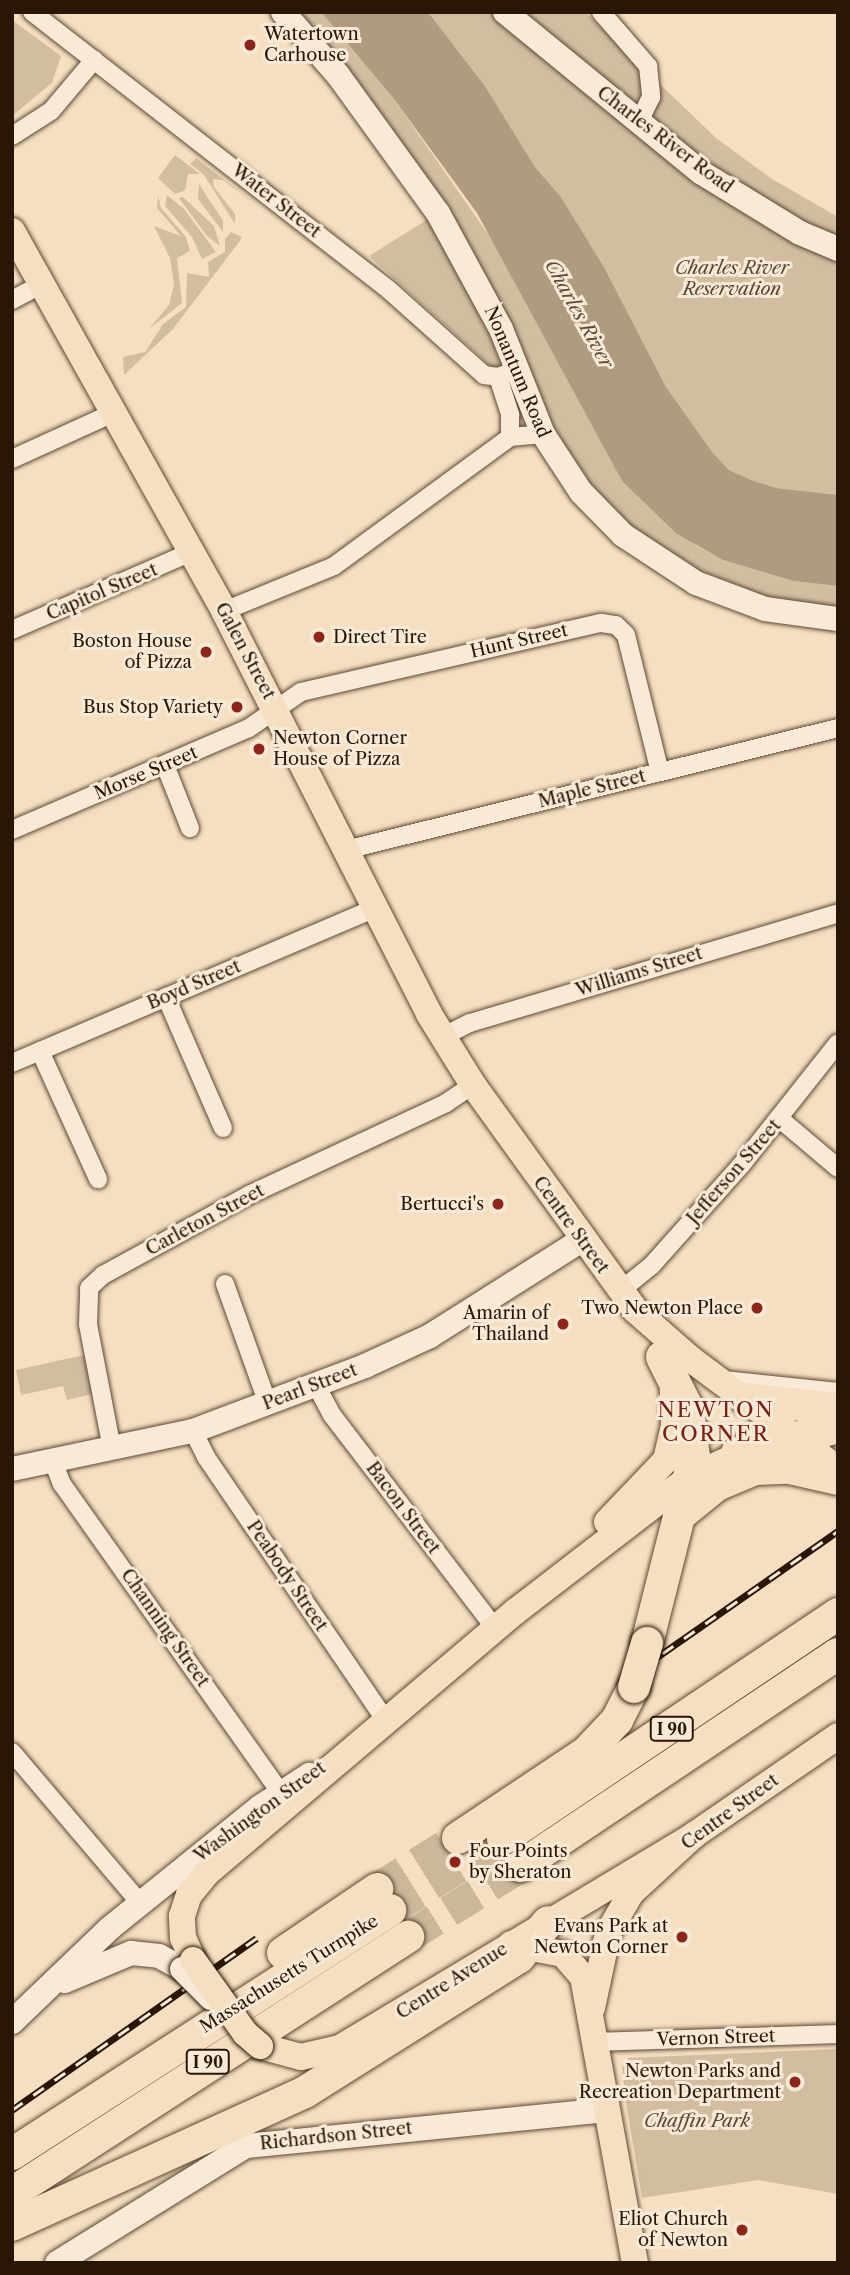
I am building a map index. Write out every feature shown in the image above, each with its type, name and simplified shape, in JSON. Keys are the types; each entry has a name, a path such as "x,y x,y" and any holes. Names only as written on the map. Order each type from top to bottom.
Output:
{"highway":[{"path":"458,1838 587,1752 617,1720 634,1688 681,1514 694,1448 691,1417 662,1357"},
{"path":"746,1399 838,1409"},
{"path":"737,1453 794,1435 838,1427"},
{"path":"681,1514 717,1485 755,1469 834,1469"},
{"name":"I 90","path":"503,1839 838,1614"},
{"name":"I 90","path":"521,1866 838,1654"},
{"name":"Massachusetts Turnpike","path":"12,2154 150,2062 384,1899"},
{"path":"12,2225 305,2092 519,1957 519,1946 548,1922"},
{"name":"Massachusetts Turnpike","path":"12,2193 408,1937"}],"main road":[{"name":"Nonantum Road","path":"283,12 338,75 412,175 471,268 508,373 565,471 602,515 670,568 725,596 765,609 838,619"},
{"name":"Charles River Road","path":"505,12 702,173 764,213 837,248"},
{"name":"Galen Street","path":"12,230 224,611 442,1037 470,1081"},
{"name":"Centre Street","path":"470,1081 627,1300 720,1380 794,1435 834,1469"},
{"name":"Pearl Street","path":"12,1469 193,1431 317,1385 430,1336 582,1240"},
{"name":"Washington Street","path":"516,1611 663,1464 675,1410 662,1357 627,1300"},
{"name":"Washington Street","path":"12,2022 44,1996 79,1955 140,1903 281,1793 351,1748 516,1611 690,1476 737,1453 783,1446 834,1469"},
{"name":"Centre Street","path":"592,2008 605,1942 618,1911 694,1835 836,1737"},
{"name":"Centre Avenue","path":"351,1748 194,1888 181,1925 188,1965 240,2027 260,2046 301,2057 340,2048 519,1946"},
{"path":"548,1922 694,1835"},
{"name":"Centre Street","path":"519,1946 555,1951 572,1960 583,1978 592,2008 595,2042 635,2263"},
{"path":"44,1996 86,1969 131,1952 159,1956 188,1965"},
{"name":"Richardson Street","path":"57,2263 246,2146 607,2110"}],"street":[{"name":"Water Street","path":"32,12 389,290 484,375 508,373"},
{"path":"601,12 648,66 651,97 639,122"},
{"path":"12,136 51,111 94,60"},
{"path":"12,300 42,284"},
{"path":"508,373 510,437"},
{"path":"12,459 113,413"},
{"path":"224,611 334,566 510,437 542,434"},
{"name":"Capitol Street","path":"12,630 191,552"},
{"name":"Hunt Street","path":"277,712 300,692 601,622 616,625 626,635 660,772"},
{"name":"Morse Street","path":"12,830 165,765 277,712"},
{"name":"Maple Street","path":"346,850 838,728"},
{"path":"165,765 190,828"},
{"name":"Boyd Street","path":"12,1063 376,908"},
{"name":"Williams Street","path":"442,1037 470,1023 838,913"},
{"path":"166,997 223,1128"},
{"name":"Jefferson Street","path":"627,1300 652,1265 780,1119 838,1043"},
{"path":"40,1051 98,1179"},
{"name":"Carleton Street","path":"112,1449 88,1324 89,1288 103,1275 249,1195 446,1102 470,1081"},
{"path":"780,1119 838,1168"},
{"path":"225,1284 268,1404"},
{"path":"720,1380 838,1392"},
{"name":"Bacon Street","path":"317,1385 332,1415 495,1628"},
{"name":"Peabody Street","path":"193,1431 206,1457 385,1719"},
{"name":"Channing Street","path":"53,1461 62,1483 281,1793"},
{"path":"12,1752 140,1903"},
{"name":"Vernon Street","path":"595,2042 832,2034"}],"green space":[{"path":"277,12 321,12 394,99 499,250 622,481 697,546 723,560 793,581 838,586 838,619 765,609 623,535 546,416 369,256 433,216"},
{"name":"Charles River Reservation","path":"428,12 585,12 716,138 772,179 838,217 838,495 775,488 751,480 729,470 713,453 666,387 604,267 561,197 535,167 485,86"},
{"path":"12,20 61,56 52,83 12,116"},
{"path":"175,155 200,174 188,174 185,190 175,194 158,178"},
{"path":"196,158 254,203 223,180 213,179 214,187 235,214 235,224 204,175 190,164"},
{"path":"199,184 223,221 223,232 198,199"},
{"path":"158,195 161,208 186,237 190,251 177,258 182,303 149,329 169,305 174,285 170,258 154,226 181,236 157,208"},
{"path":"167,195 184,209 216,252 202,259 192,237 165,206"},
{"path":"183,197 214,226 220,246 206,235 179,198"},
{"path":"231,232 242,237 239,242 173,329 124,375 123,357 145,352 163,324 186,307 187,273 209,277 208,262 225,252 225,239"},
{"path":"84,1355 92,1394 67,1400 63,1386 21,1395 16,1370"},
{"name":"Chaffin Park","path":"838,2049 838,2194 758,2180 642,2198 625,2096 622,2064 626,2058"}],"water":[{"name":"Charles River","path":"321,12 428,12 485,86 535,167 561,197 604,267 666,387 713,453 729,470 751,480 776,488 838,495 838,586 793,581 723,560 677,534 622,481 477,213 394,99"}],"tunnel":[{"path":"377,1889 458,1838"},
{"path":"390,1910 503,1839"},
{"path":"408,1937 521,1866"}],"railway":[{"path":"620,1683 838,1531"},
{"path":"12,2110 257,1938"}],"place":[{"name":"Watertown Carhouse","path":"250,45"},
{"name":"Direct Tire","path":"319,637"},
{"name":"Boston House of Pizza","path":"206,652"},
{"name":"Bus Stop Variety","path":"237,707"},
{"name":"Newton Corner House of Pizza","path":"259,749"},
{"name":"Bertucci's","path":"498,1204"},
{"name":"Two Newton Place","path":"757,1308"},
{"name":"Amarin of Thailand","path":"563,1324"},
{"name":"Four Points by Sheraton","path":"455,1862"},
{"name":"Evans Park at Newton Corner","path":"682,1937"},
{"name":"Newton Parks and Recreation Department","path":"795,2082"},
{"name":"Eliot Church of Newton","path":"742,2230"}],"district":[{"name":"NEWTON CORNER","path":"716,1422"}]}
